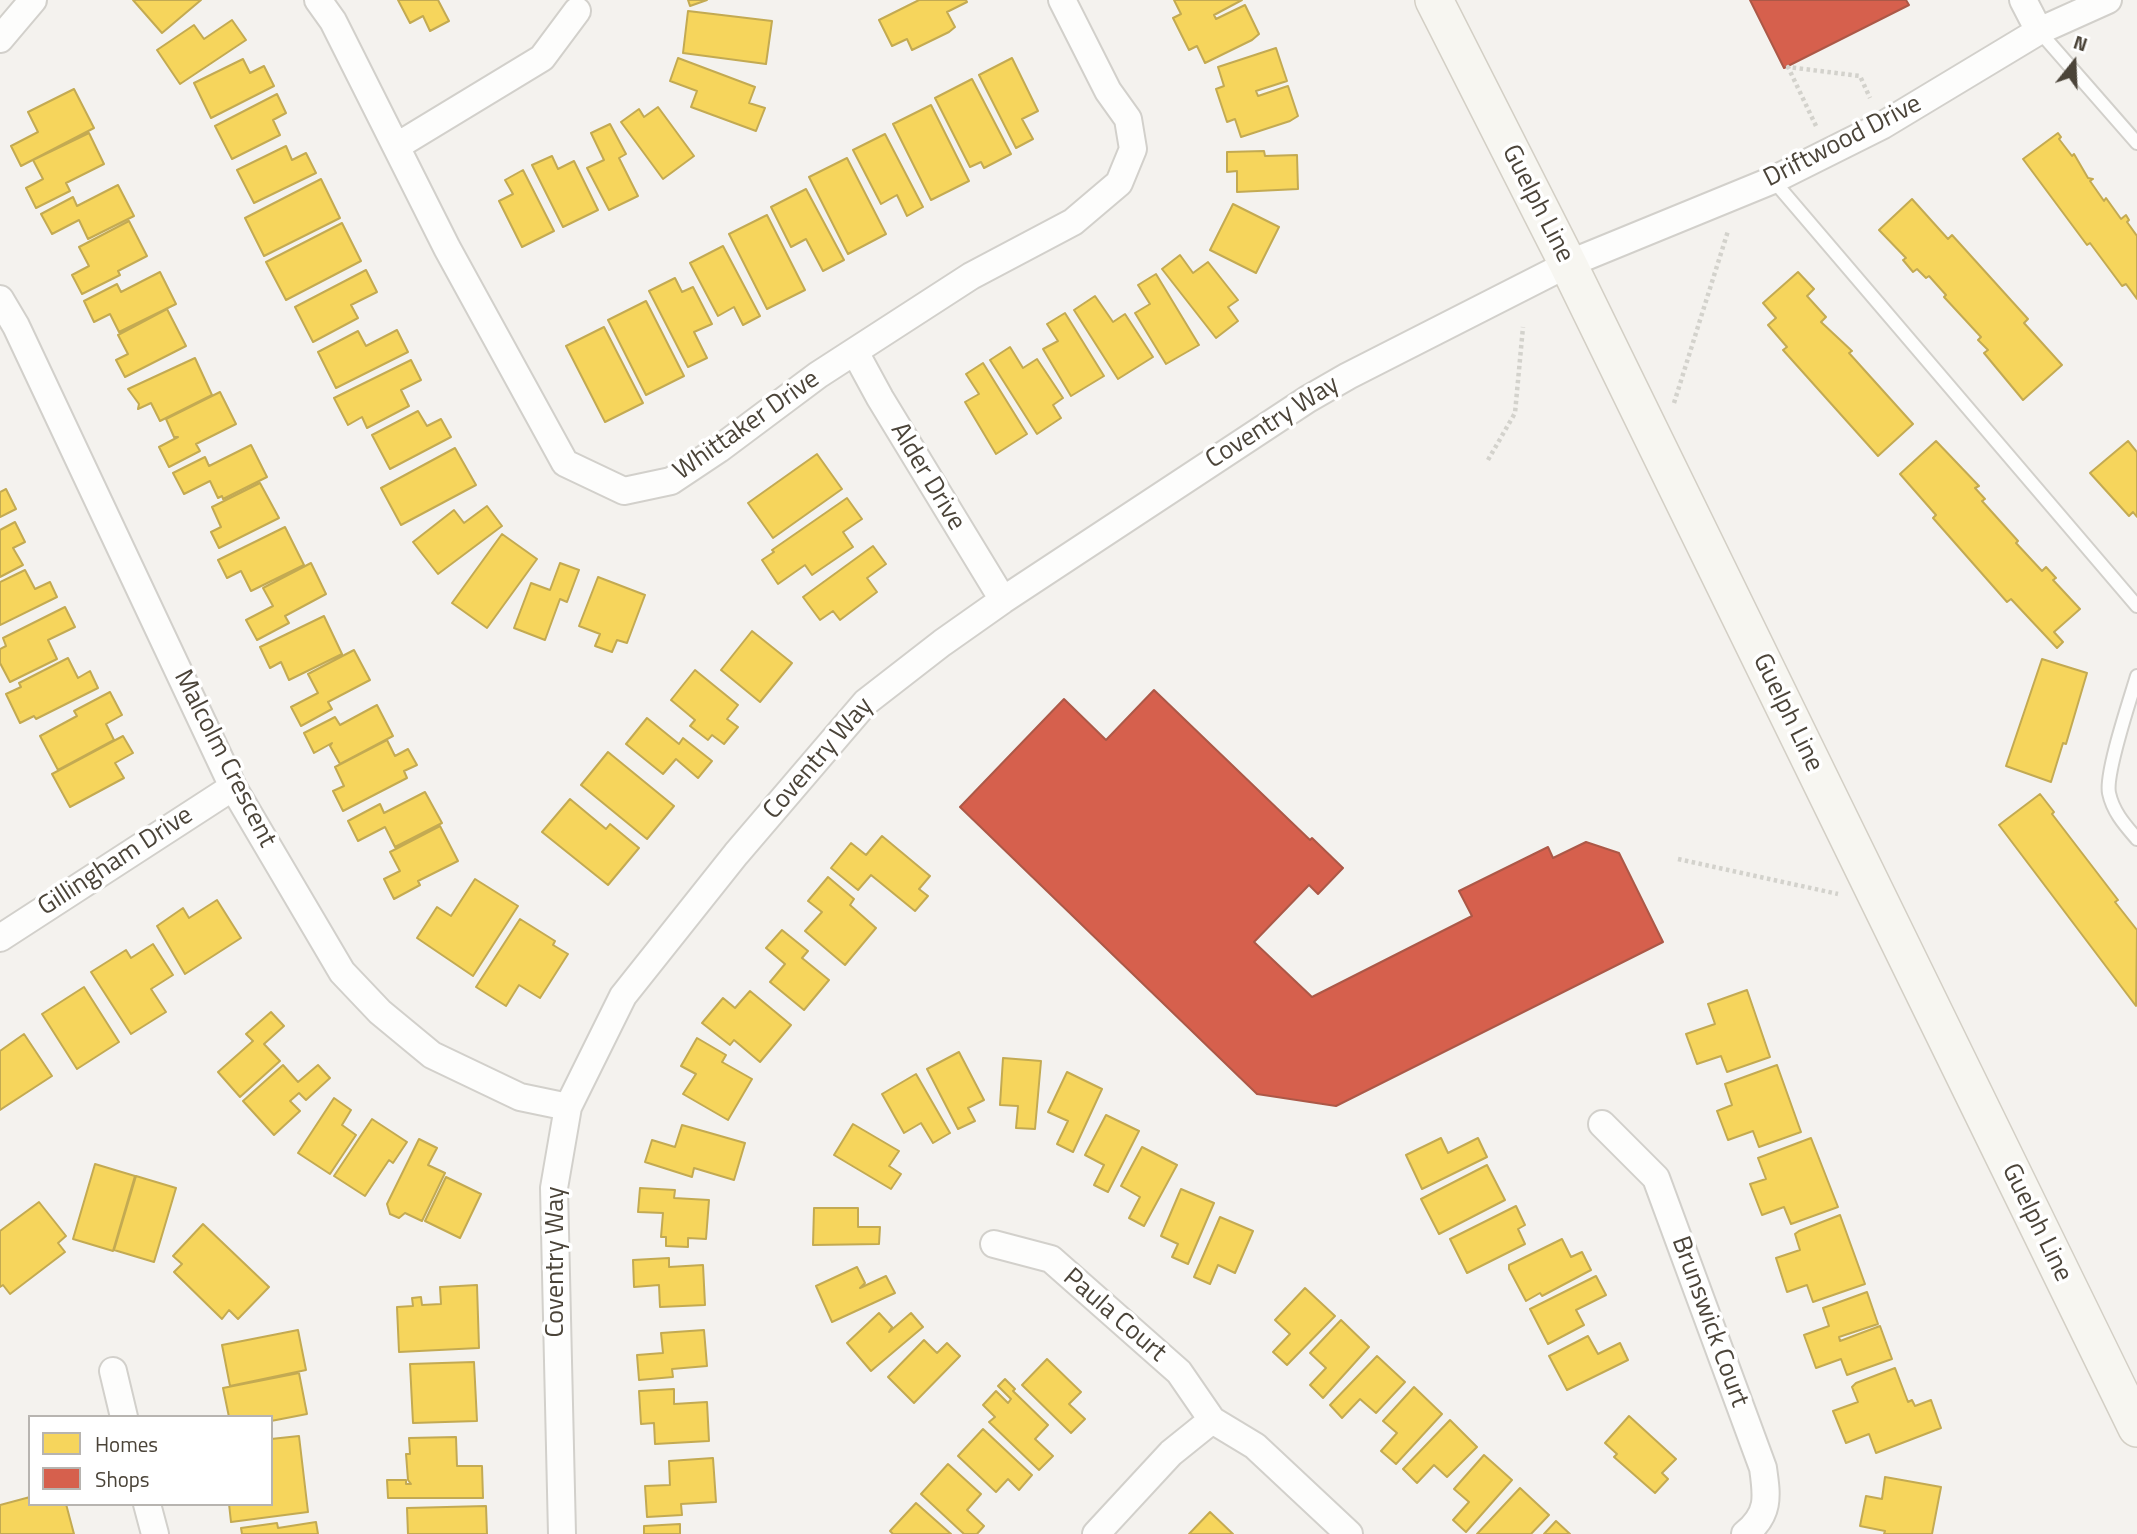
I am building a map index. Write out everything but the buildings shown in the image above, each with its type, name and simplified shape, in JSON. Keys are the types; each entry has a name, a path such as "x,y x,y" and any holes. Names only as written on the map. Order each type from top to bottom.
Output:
{"main road":[{"name":"Guelph Line","path":"1434,0 1568,264 2137,1428"}],"street":[{"path":"0,40 33,0"},
{"name":"Whittaker Drive","path":"317,0 333,21 447,248 565,463 624,491 671,481 719,449 818,375 971,276 1073,222 1119,183 1133,149 1128,119 1108,91 1062,0"},
{"path":"2023,0 2039,31"},
{"name":"Driftwood Drive","path":"1568,264 1773,180 1883,125 2039,31 2108,0"},
{"path":"397,146 542,58 577,11"},
{"name":"Coventry Way","path":"562,1534 554,1188 568,1107 623,996 736,854 857,712 931,651 1003,600 1308,399 1568,264"},
{"name":"Malcolm Crescent","path":"0,299 22,338 233,787 342,972 380,1012 432,1055 520,1097 568,1107"},
{"name":"Alder Drive","path":"855,352 880,398 1003,600"},
{"name":"Gillingham Drive","path":"0,938 233,787"},
{"name":"Brunswick Court","path":"1602,1124 1656,1178 1763,1468 1768,1500 1754,1527 1745,1534"},
{"name":"Paula Court","path":"994,1244 1051,1259 1179,1372 1212,1420"},
{"path":"113,1371 124,1415"},
{"path":"1096,1534 1171,1453 1212,1420 1255,1446 1349,1534"},
{"path":"148,1506 155,1534"}],"lane":[{"path":"2039,31 2137,143"},
{"path":"1773,180 2137,606"},
{"path":"2137,676 2110,774 2108,791 2115,811 2137,839"}],"path":[{"path":"1828,153 1788,66 1860,76 1883,125"},
{"path":"1659,451 1739,194"},
{"path":"1489,460 1515,413 1523,327"},
{"path":"1678,859 1880,903"}]}
